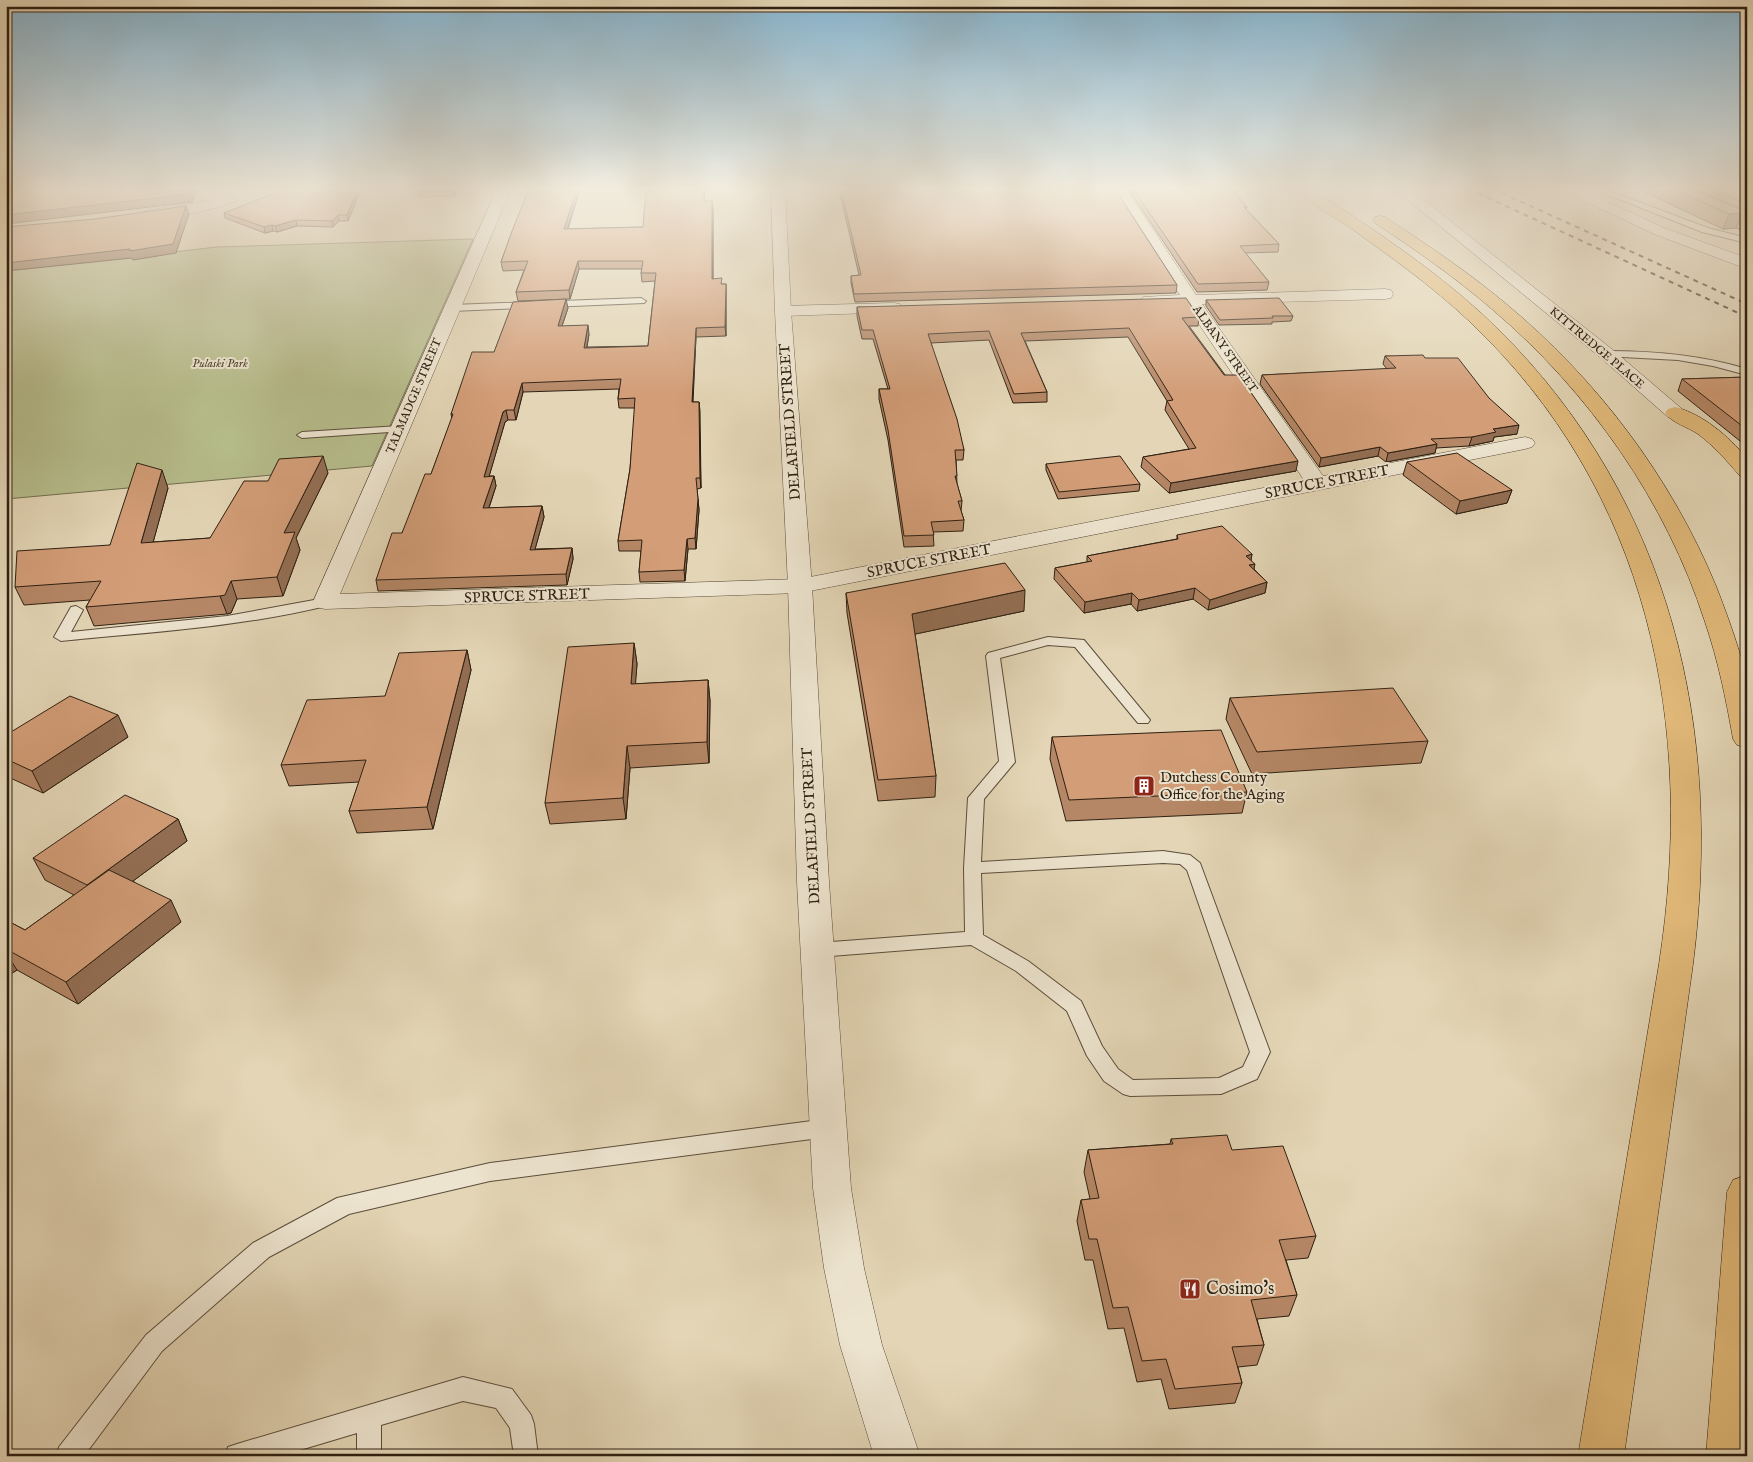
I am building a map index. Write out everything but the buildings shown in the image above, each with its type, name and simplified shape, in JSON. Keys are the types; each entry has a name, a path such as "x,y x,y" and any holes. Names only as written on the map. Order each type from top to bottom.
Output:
{"highway":[{"path":"1400,257 1460,304 1502,343 1546,394 1592,460 1620,512 1644,568 1664,631 1679,707 1683,742 1687,830 1684,903 1601,1456"},
{"path":"1435,257 1496,304 1553,356 1606,417 1656,489 1698,574 1725,647 1746,731"},
{"path":"1674,413 1708,430 1732,453 1747,472"},
{"path":"1729,1456 1747,1192"}],"street":[{"name":"TALMADGE STREET","path":"325,602 474,257"},
{"name":"DELAFIELD STREET","path":"781,257 800,586 827,1128 832,1188 844,1268 861,1345 897,1456"},
{"name":"ALBANY STREET","path":"1163,257 1317,484"},
{"name":"KITTREDGE PLACE","path":"1487,257 1607,354 1674,413"},
{"path":"1729,257 1747,264"},
{"path":"1131,301 1385,294"},
{"path":"783,311 912,308"},
{"name":"SPRUCE STREET","path":"325,602 800,586 1525,443"}],"lane":[{"path":"452,308 640,302"},
{"path":"1607,354 1650,355 1692,359 1747,372"},
{"path":"302,435 400,429"},
{"path":"76,610 61,637 228,620 289,611 325,602"},
{"path":"974,938 972,868 976,798 1007,762 993,656 1048,641 1079,643 1143,720"},
{"path":"818,950 974,938 1022,966 1052,987 1074,1006 1094,1050 1111,1075 1130,1088 1221,1086 1250,1073 1260,1052 1194,867 1184,859 1163,857 972,868"},
{"path":"68,1456 154,1343 261,1250 344,1205 490,1172 827,1128"},
{"path":"237,1456 463,1389 503,1398 522,1424 526,1456"},
{"path":"369,1416 369,1456"}],"green space":[{"name":"Pulaski Park","path":"127,257 465,257 372,466 6,499 6,271"}],"railway":[{"path":"1617,257 1747,317"},
{"path":"1644,257 1747,304"}],"place":[{"name":"Dutchess County Office for the Aging","path":"1144,786"},
{"name":"Cosimo's","path":"1190,1289"}]}
